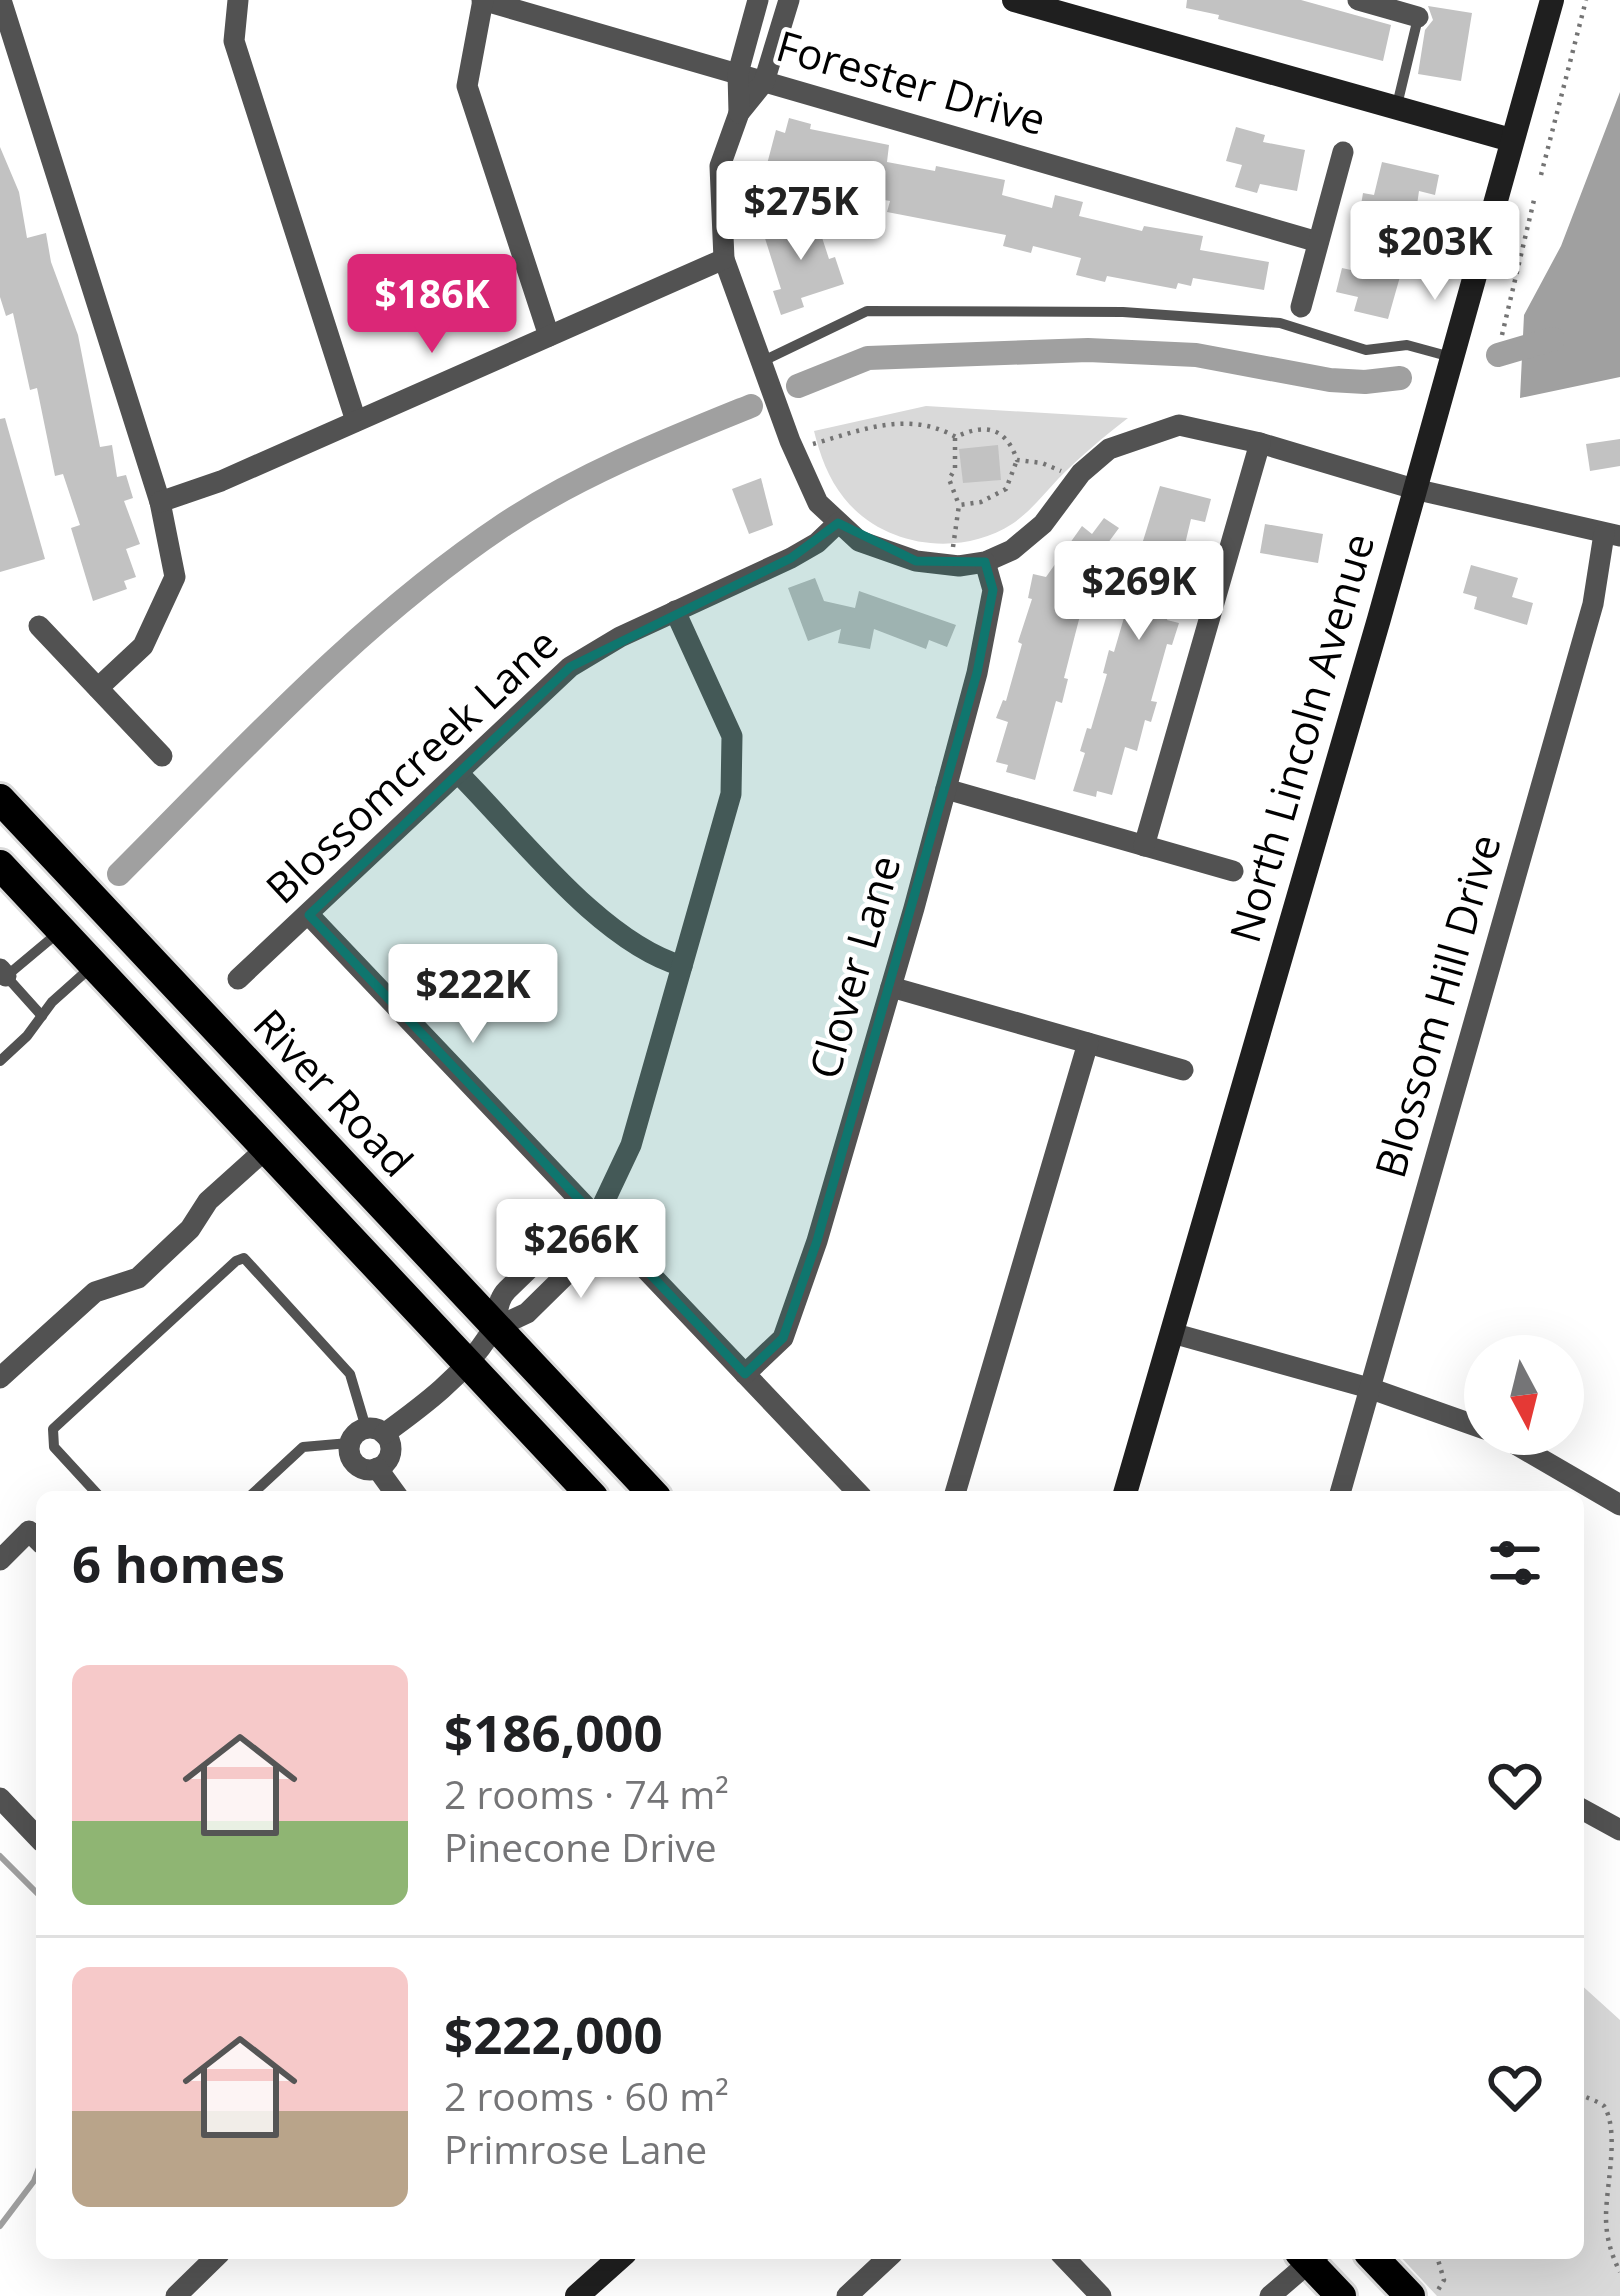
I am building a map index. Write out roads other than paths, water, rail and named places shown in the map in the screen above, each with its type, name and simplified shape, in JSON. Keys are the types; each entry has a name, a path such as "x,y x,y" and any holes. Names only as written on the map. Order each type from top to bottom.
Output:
{"main road":[{"path":"1014,0 1511,140"},
{"name":"North Lincoln Avenue","path":"1126,1491 1552,0"},
{"name":"River Road","path":"0,799 650,1491"},
{"name":"River Road","path":"0,865 587,1491"},
{"path":"578,2296 618,2259"},
{"path":"1311,2259 1341,2296"},
{"path":"1377,2259 1424,2293"}],"street":[{"path":"1,0 160,502 175,577 143,646 98,688"},
{"path":"238,0 234,41 356,421"},
{"path":"482,0 467,86 549,336"},
{"name":"Forester Drive","path":"482,0 1318,242"},
{"path":"740,113 738,73 758,0"},
{"path":"789,0 764,82 740,113 720,166 724,259 795,455 818,503 859,541 916,561 959,566 985,562 1012,550 1043,524 1081,473 1109,449 1179,425 1259,442 1414,489 1612,535"},
{"path":"1358,0 1418,17"},
{"path":"1301,307 1342,152"},
{"path":"160,502 221,481 724,259"},
{"path":"1144,845 1259,442"},
{"name":"Blossomcreek Lane","path":"238,979 570,668 620,637 791,558 838,523"},
{"name":"Blossom Hill Drive","path":"1342,1491 1612,535"},
{"name":"Clover Lane","path":"745,1374 783,1337 794,1313 891,987 977,673 993,590 985,562"},
{"path":"394,1491 377,1468 355,1464 348,1450 468,1364 495,1328 527,1313 590,1251 597,1217 632,1145 731,794 732,736 675,611"},
{"path":"39,626 162,756"},
{"path":"458,773 611,931 656,959 682,966"},
{"path":"946,789 1233,871"},
{"path":"309,915 856,1491"},
{"path":"891,987 1183,1070"},
{"path":"956,1491 1088,1043"},
{"path":"0,1378 95,1292 138,1279 190,1229 208,1202 266,1149"},
{"path":"495,1328 499,1299 569,1230 597,1217"},
{"path":"1172,1333 1370,1388 1464,1422"},
{"path":"366,1435 391,1454 377,1468"},
{"path":"1534,1455 1620,1505"},
{"path":"0,1560 35,1537"},
{"path":"0,1798 36,1836"},
{"path":"1584,1810 1620,1830"},
{"path":"178,2295 214,2259"},
{"path":"847,2296 887,2259"},
{"path":"1066,2259 1101,2296"},
{"path":"1270,2296 1306,2259"}],"lane":[{"path":"1396,108 1418,17"},
{"path":"761,362 867,311 1123,312 1280,323 1366,350 1407,346 1451,357"},
{"path":"42,1016 2,975 61,930"},
{"path":"0,1061 27,1036 52,1002 94,964"},
{"path":"94,1491 54,1447 53,1429 244,1258 350,1374 366,1435 303,1447 255,1491"},
{"path":"538,1260 558,1283"}],"waterway":[{"path":"1498,355 1553,339"},
{"path":"798,386 868,358 1088,350 1196,355 1330,380 1400,378"},
{"path":"119,874 304,689 452,562 564,489 751,406"},
{"path":"0,1856 36,1892"},
{"path":"0,2226 36,2176"}]}
